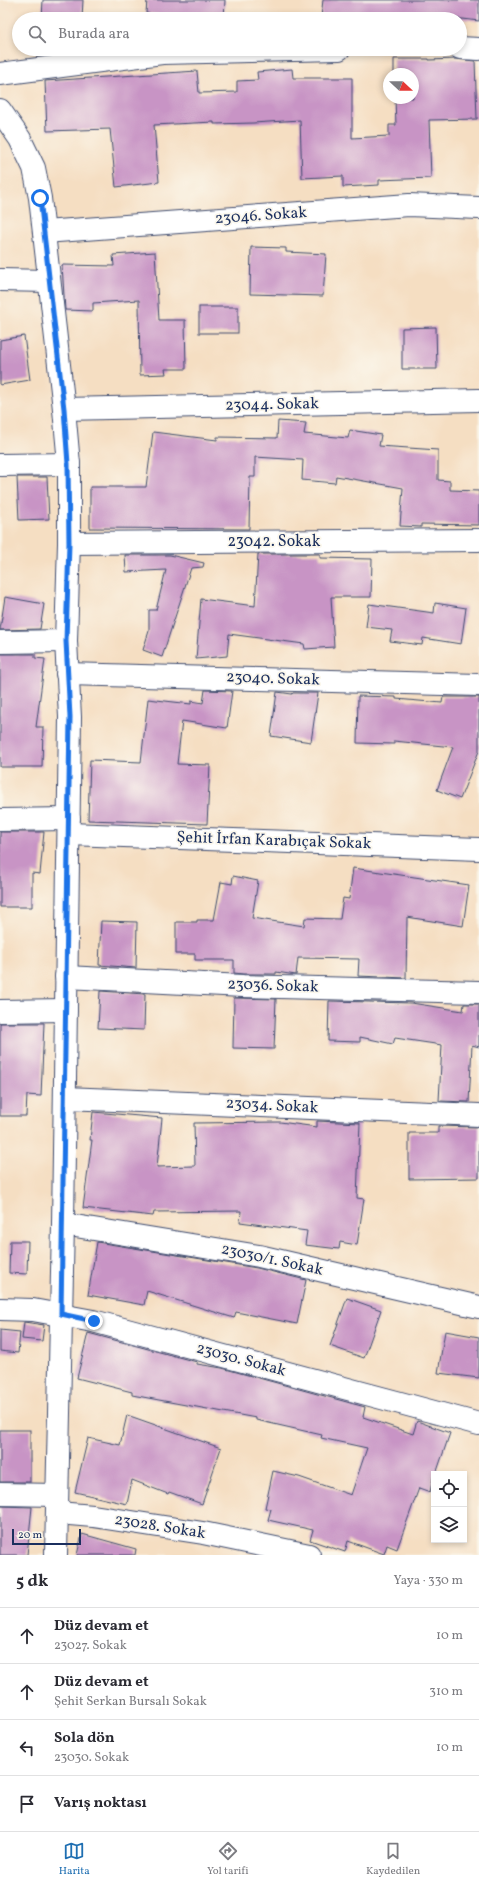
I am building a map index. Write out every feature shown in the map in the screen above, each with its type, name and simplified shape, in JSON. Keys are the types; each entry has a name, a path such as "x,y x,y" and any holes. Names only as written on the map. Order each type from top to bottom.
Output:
{"street":[{"path":"467,48 479,49"},
{"path":"0,74 139,56"},
{"path":"0,110 20,139 34,168 44,232 64,409 68,464 69,543 66,641 70,717 69,826 56,1555"},
{"name":"23046. Sokak","path":"44,232 409,205 479,208"},
{"path":"0,280 49,281"},
{"name":"23044. Sokak","path":"64,409 479,400"},
{"path":"0,465 68,464"},
{"name":"23042. Sokak","path":"69,543 479,540"},
{"path":"0,642 66,641"},
{"name":"23040. Sokak","path":"67,674 479,685"},
{"name":"Şehit İrfan Karabıçak Sokak","path":"0,820 69,826 479,849"},
{"name":"23036. Sokak","path":"66,977 243,986 479,992"},
{"path":"0,1011 66,1010"},
{"name":"23034. Sokak","path":"65,1098 479,1115"},
{"name":"23030/1. Sokak","path":"63,1224 259,1256 479,1307"},
{"name":"23030. Sokak","path":"0,1309 33,1310 94,1321 479,1424"},
{"name":"23028. Sokak","path":"0,1494 57,1504 93,1516 203,1533 309,1555"}],"building":[{"path":"43,0 83,0 82,12 42,12"},
{"path":"147,0 225,0 224,12 146,12"},
{"path":"323,0 479,0 479,21 467,20 467,12 322,12"},
{"path":"394,59 455,59 475,61 477,119 429,120 431,178 379,180 379,185 343,187 343,176 302,178 300,120 214,124 214,122 154,125 159,182 116,187 110,129 47,131 45,81 197,71 199,93 237,92 237,81 258,80 257,72 292,69 293,78 352,78 352,138 389,136 389,125 396,125 395,104 419,104 419,68 394,68"},
{"path":"251,247 286,248 286,252 326,254 323,296 250,294"},
{"path":"155,252 159,320 185,320 186,369 165,369 166,374 140,375 139,300 93,303 93,311 65,310 62,265 114,266 113,255"},
{"path":"199,307 238,307 238,333 199,333"},
{"path":"436,327 437,369 402,369 402,328"},
{"path":"24,336 30,380 0,385 0,340"},
{"path":"278,421 306,423 304,434 348,438 350,430 381,435 379,446 438,450 438,480 450,481 450,490 479,491 479,525 421,524 421,527 400,526 403,488 336,476 335,483 302,480 303,460 255,457 255,477 250,477 249,529 90,528 90,487 146,487 153,432 217,440 217,437 277,438"},
{"path":"17,477 47,477 49,519 19,520"},
{"path":"258,554 320,554 320,558 372,559 371,597 331,597 334,647 305,649 304,644 229,634 227,656 196,659 201,599 255,606"},
{"path":"125,555 170,555 204,563 203,567 191,568 162,657 143,650 149,631 149,610 156,610 166,570 126,572"},
{"path":"5,597 44,604 40,629 0,630"},
{"path":"435,603 466,608 461,644 423,638 422,645 390,641 392,630 366,627 369,604 434,613"},
{"path":"0,654 35,654 35,658 45,659 36,727 43,727 42,767 0,767"},
{"path":"205,690 232,691 227,728 182,721 177,764 210,765 207,824 88,820 90,760 141,762 148,699 191,704 191,701 203,703"},
{"path":"277,692 292,694 318,693 311,742 271,736"},
{"path":"358,696 396,697 396,699 442,703 443,697 479,697 479,751 460,799 437,790 453,747 394,741 394,744 357,743"},
{"path":"0,832 44,832 40,874 32,873 32,907 0,907"},
{"path":"353,868 469,885 463,926 407,917 406,978 358,976 359,959 298,958 296,975 276,972 276,974 243,974 234,973 234,960 195,960 195,954 176,954 176,922 214,920 221,882 232,884 233,876 258,881 252,918 304,926 305,918 340,919 343,898 349,899"},
{"path":"101,921 137,922 136,968 99,965"},
{"path":"100,991 145,994 144,1030 98,1028"},
{"path":"234,998 276,999 274,1049 233,1048"},
{"path":"329,1001 411,1003 463,1011 464,1004 479,1004 479,1047 472,1045 469,1102 439,1101 442,1045 395,1038 393,1044 360,1037 360,1042 328,1041"},
{"path":"0,1023 44,1023 41,1096 27,1095 26,1116 0,1116"},
{"path":"93,1112 162,1118 157,1167 195,1166 194,1123 280,1122 317,1127 317,1121 360,1123 357,1198 364,1199 357,1245 340,1242 339,1249 305,1245 307,1231 240,1222 241,1211 154,1212 153,1216 83,1208 92,1140 90,1140"},
{"path":"438,1126 479,1127 479,1178 409,1179 409,1133 438,1133"},
{"path":"10,1241 28,1241 27,1274 9,1273"},
{"path":"97,1242 257,1268 306,1280 297,1324 236,1312 234,1318 147,1291 144,1305 88,1295"},
{"path":"347,1298 381,1310 364,1358 330,1346"},
{"path":"24,1322 44,1325 42,1341 22,1339"},
{"path":"0,1330 20,1332 18,1353 0,1351"},
{"path":"445,1331 479,1337 479,1378 438,1373"},
{"path":"88,1333 197,1362 197,1364 222,1368 365,1407 363,1417 413,1434 417,1421 450,1433 437,1471 431,1471 430,1492 419,1488 397,1549 387,1545 384,1554 348,1541 345,1552 310,1540 313,1530 268,1520 271,1509 265,1508 273,1471 299,1477 351,1495 367,1448 321,1438 322,1435 256,1420 256,1418 132,1395 132,1392 77,1378"},
{"path":"127,1415 221,1448 202,1504 169,1492 168,1494 132,1480 127,1504 75,1492 88,1438 120,1445"},
{"path":"0,1430 30,1430 30,1482 0,1482"},
{"path":"0,1506 32,1507 27,1555 0,1555"},
{"path":"82,1534 136,1549 135,1555 77,1555"}],"route":[{"path":"40,198 64,409 68,464 69,543 66,641 70,717 61,1314 94,1321"}]}
